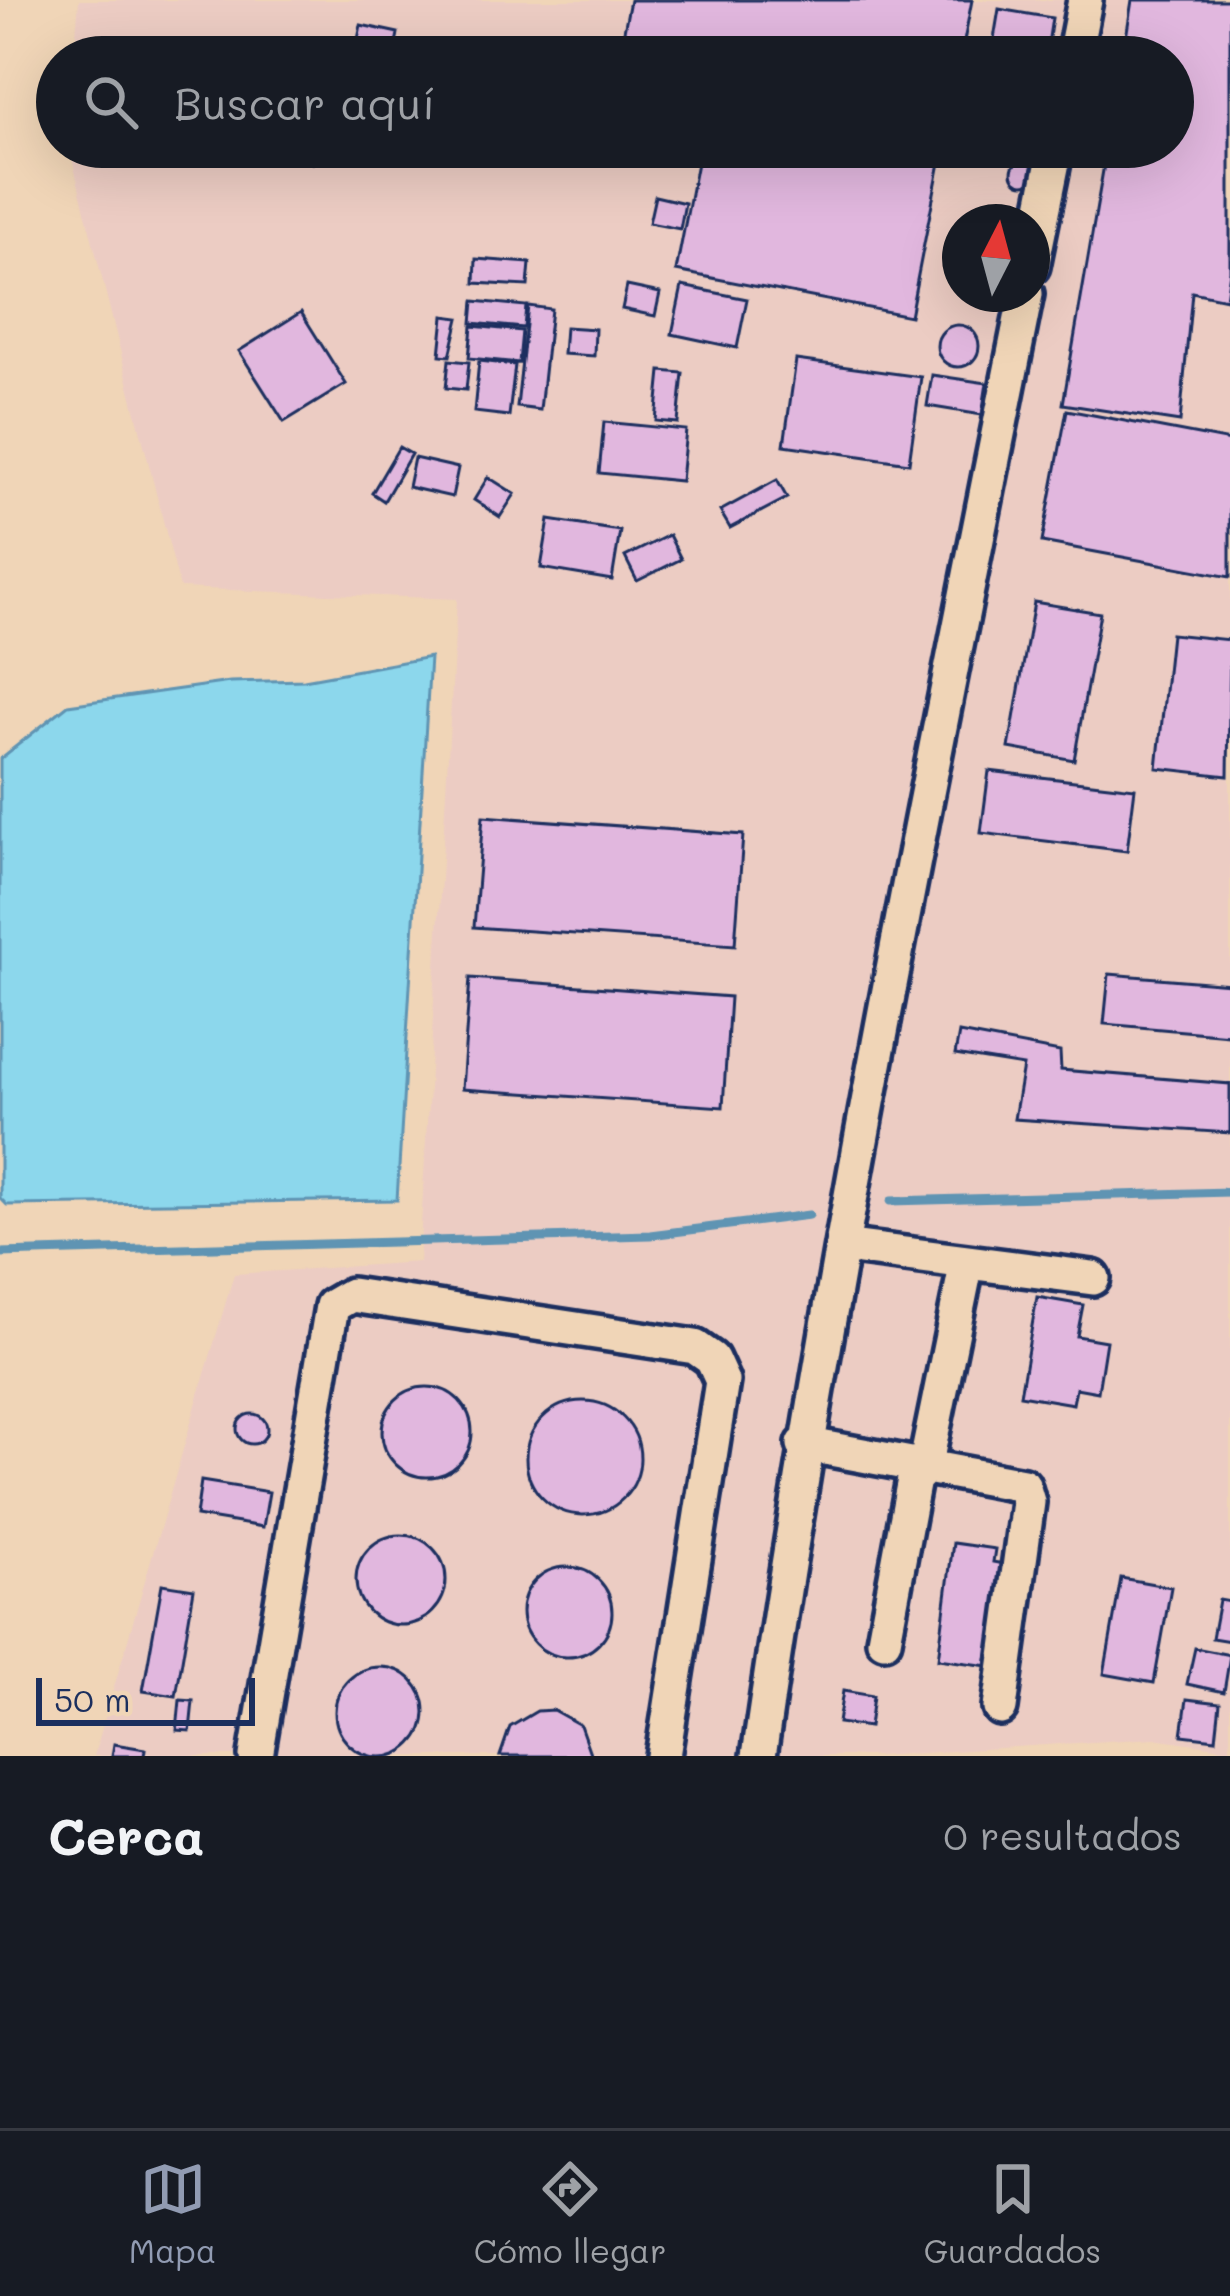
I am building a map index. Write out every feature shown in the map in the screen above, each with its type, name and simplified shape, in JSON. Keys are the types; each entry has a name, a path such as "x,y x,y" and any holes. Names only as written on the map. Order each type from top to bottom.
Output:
{"street":[{"path":"1078,36 1085,0"},
{"path":"1045,204 1052,168"},
{"path":"759,1756 804,1444 896,942 1022,312"},
{"path":"843,1246 1093,1278"},
{"path":"884,1640 914,1479 925,1468 967,1262"},
{"path":"256,1756 332,1306 351,1295 695,1347 712,1359 722,1381 663,1756"},
{"path":"804,1444 1023,1485 1028,1502 1000,1708"}],"shaded area":[{"path":"79,0 1230,0 1230,1749 1154,1738 875,1756 94,1756 234,1274 419,1262 457,599 180,588 74,168 1194,168 1194,36 76,36"}],"water":[{"path":"430,657 397,1200 7,1205 0,1198 0,759 68,705 230,682 304,680"}],"building":[{"path":"630,0 972,0 965,36 623,36"},
{"path":"1132,0 1230,0 1230,271 1226,299 1192,292 1180,422 1063,404 1103,168 1194,168 1194,36 1126,36"},
{"path":"999,9 1052,18 1049,36 994,36"},
{"path":"361,25 398,33 398,36 359,36"},
{"path":"696,168 939,168 910,316 676,271"},
{"path":"1013,168 1035,168 1033,181 1015,181"},
{"path":"655,196 685,203 680,229 649,223"},
{"path":"476,259 530,263 528,286 475,283"},
{"path":"627,286 660,293 655,316 622,309"},
{"path":"682,286 747,299 737,348 672,334"},
{"path":"474,301 526,306 524,328 472,323"},
{"path":"528,306 551,309 540,410 517,407"},
{"path":"301,312 346,384 284,422 239,351"},
{"path":"444,316 459,318 450,356 440,355"},
{"path":"958,325 973,331 979,346 973,361 958,367 943,361 937,346 943,331"},
{"path":"472,326 522,331 519,363 469,358"},
{"path":"565,327 595,329 594,356 563,354"},
{"path":"449,360 469,362 466,390 446,388"},
{"path":"796,360 921,377 909,463 784,445"},
{"path":"479,361 515,365 509,416 474,412"},
{"path":"661,371 683,373 678,423 656,421"},
{"path":"932,375 987,383 982,415 927,406"},
{"path":"1067,410 1230,441 1230,577 1042,542"},
{"path":"604,422 686,430 681,481 599,473"},
{"path":"399,447 411,454 384,501 372,493"},
{"path":"414,458 458,468 452,497 408,487"},
{"path":"488,477 515,494 500,517 474,500"},
{"path":"777,480 787,498 730,528 720,511"},
{"path":"549,520 620,531 612,580 541,568"},
{"path":"669,535 681,559 637,581 625,557"},
{"path":"1034,602 1100,613 1074,760 1009,748"},
{"path":"1171,634 1230,640 1228,776 1157,768"},
{"path":"989,771 1135,788 1127,851 981,833"},
{"path":"483,816 743,835 735,945 474,927"},
{"path":"1109,974 1230,984 1230,1035 1104,1024"},
{"path":"470,978 730,997 723,1107 462,1089"},
{"path":"959,1033 1060,1052 1061,1070 1230,1084 1230,1133 1014,1119 1023,1066 955,1055"},
{"path":"1037,1297 1083,1305 1077,1336 1106,1341 1098,1392 1076,1388 1073,1404 1020,1395"},
{"path":"427,1387 444,1390 459,1400 469,1415 469,1449 459,1464 444,1474 427,1477 410,1474 395,1464 385,1449 382,1432 385,1415 395,1400 410,1390"},
{"path":"583,1401 615,1410 631,1426 640,1458 631,1490 615,1506 583,1515 551,1506 535,1490 526,1458 535,1426 551,1410"},
{"path":"252,1414 267,1429 252,1444 237,1429"},
{"path":"201,1481 269,1492 263,1527 196,1516"},
{"path":"401,1535 418,1538 433,1548 443,1563 443,1597 433,1612 418,1622 401,1625 384,1622 369,1612 359,1597 356,1580 359,1563 369,1548 384,1538"},
{"path":"953,1543 995,1549 993,1562 1009,1565 996,1667 938,1659"},
{"path":"567,1567 584,1570 599,1580 609,1595 609,1629 599,1644 584,1654 567,1657 550,1654 535,1644 525,1629 522,1612 525,1595 535,1580 550,1570"},
{"path":"1121,1578 1171,1587 1154,1683 1104,1674"},
{"path":"162,1584 194,1589 176,1696 143,1691"},
{"path":"1219,1600 1230,1602 1230,1641 1212,1638"},
{"path":"1195,1648 1230,1655 1224,1692 1187,1684"},
{"path":"363,1670 397,1670 422,1695 422,1729 397,1754 363,1754 338,1729 338,1695"},
{"path":"843,1691 873,1696 869,1727 838,1723"},
{"path":"1187,1699 1220,1703 1216,1739 1182,1735"},
{"path":"180,1700 193,1701 190,1731 177,1730"},
{"path":"553,1710 580,1725 591,1756 500,1756 510,1727 537,1711"},
{"path":"114,1744 145,1749 144,1756 112,1756"}],"waterway":[{"path":"891,1201 1230,1192"},
{"path":"0,1253 650,1235 809,1215"}]}
